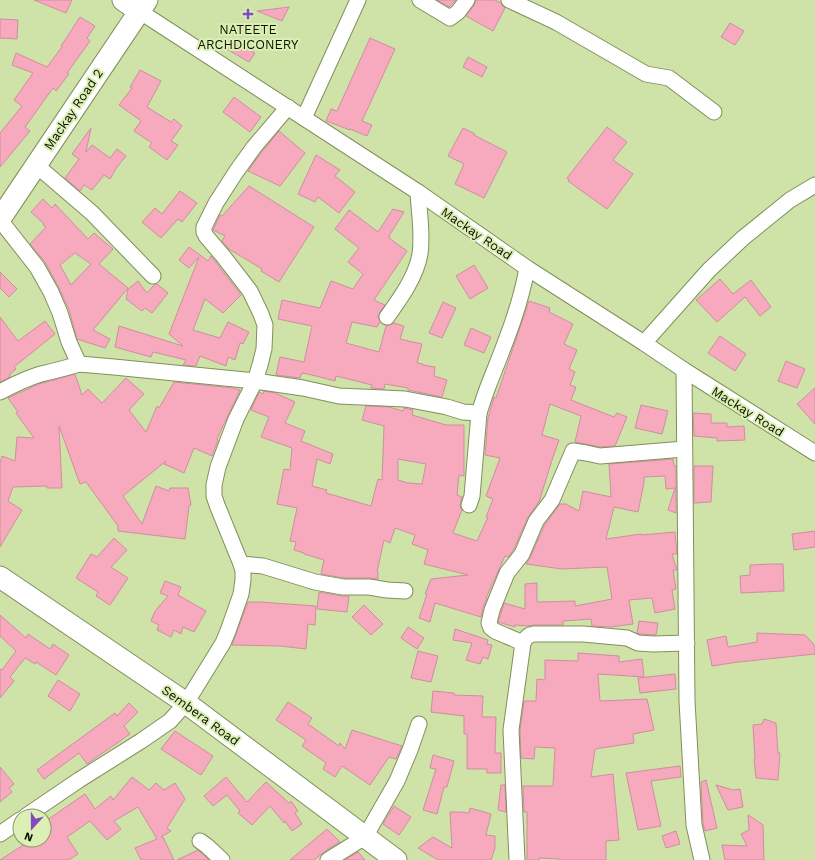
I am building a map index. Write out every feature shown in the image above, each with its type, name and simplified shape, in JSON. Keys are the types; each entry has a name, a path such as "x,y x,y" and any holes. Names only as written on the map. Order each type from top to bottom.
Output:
{"street":[{"path":"304,118 358,0"},
{"path":"420,0 450,18 458,12 467,0"},
{"path":"508,0 556,22 646,74 669,78 714,112"},
{"name":"Mackay Road","path":"136,4 304,118 418,192 527,268 815,453"},
{"name":"Mackay Road 2","path":"0,219 36,166 136,4"},
{"path":"38,808 170,721 186,703 223,643 228,631 241,594 243,571 214,496 214,485 218,467 231,433 260,365 264,349 265,325 250,291 206,236 204,227 216,203 236,172 254,147 288,107"},
{"path":"36,166 92,213 153,276"},
{"path":"644,343 710,270 743,238 790,200 815,185"},
{"path":"386,317 400,299 408,285 418,260 421,246 421,236 418,192"},
{"path":"0,219 37,267 51,292 78,364"},
{"path":"469,505 472,496 479,413 518,308 527,268"},
{"path":"0,392 40,375 78,364 254,381 303,388 339,396 405,399 447,407 463,412 479,413"},
{"path":"684,370 687,701 694,825 702,860"},
{"path":"523,643 491,628 489,623 492,610 507,574 522,554 536,521 552,500 573,451 600,456 684,449"},
{"path":"241,564 263,566 315,582 342,587 369,587 405,591"},
{"name":"Sembera Road","path":"0,577 186,703 396,860"},
{"path":"517,860 511,730 523,643 527,636 534,634 583,634 627,638 638,643 687,643"},
{"path":"328,860 365,837 397,781 419,724"},
{"path":"0,834 12,826"},
{"path":"200,842 208,846 222,860"}],"building":[{"path":"34,0 72,0 66,13"},
{"path":"437,0 456,0 449,7"},
{"path":"476,0 495,0 501,3 505,8 493,31 466,16"},
{"path":"289,7 282,21 257,11"},
{"path":"80,17 95,26 87,38 90,41 67,73 69,74 56,91 53,88 25,127 30,131 0,167 0,133 22,106 14,100 33,73 12,65 16,53 47,67 62,47 61,46"},
{"path":"0,19 18,20 17,39 0,38"},
{"path":"730,23 744,31 735,45 721,37"},
{"path":"370,38 395,49 362,121 372,125 367,136 326,121 331,109 337,111"},
{"path":"230,39 255,53 249,62 225,48"},
{"path":"468,57 487,67 482,77 463,67"},
{"path":"140,70 161,81 147,107 171,122 174,119 182,126 171,141 178,145 167,160 149,147 152,143 134,131 141,121 119,105 132,88 130,87"},
{"path":"234,97 261,117 250,132 223,112"},
{"path":"607,127 627,142 613,160 633,174 607,209 568,181 569,179 567,178"},
{"path":"91,128 86,152 92,145 110,158 117,149 126,156 110,179 104,175 92,190 84,185 80,191 65,178 79,159 72,154"},
{"path":"463,128 507,152 484,198 455,184 464,164 448,156"},
{"path":"279,131 305,153 280,186 248,171"},
{"path":"316,155 340,170 335,176 355,192 339,213 318,197 315,202 298,194"},
{"path":"249,186 314,227 279,282 261,271 262,269 229,249 222,241 225,236 213,230 220,215 222,216"},
{"path":"180,191 197,203 182,222 178,219 161,238 142,222 155,208 162,214"},
{"path":"43,199 52,208 55,204 88,239 94,233 113,249 99,264 128,288 93,330 110,339 105,348 77,339 69,310 59,288 45,262 30,244 46,227 31,212","holes":["75,253 91,264 71,285 60,265"]},
{"path":"393,209 404,212 389,238 407,251 374,300 385,305 378,316 380,322 377,327 352,322 346,343 379,352 386,326 394,323 404,326 400,339 422,344 417,363 435,367 434,376 447,380 442,397 408,390 408,388 385,384 384,389 371,388 372,385 336,376 335,381 302,373 300,378 276,375 280,357 304,362 312,326 278,319 282,300 320,308 331,281 353,289 363,274 348,262 359,248 335,229 349,210 378,232"},
{"path":"189,247 208,261 211,256 241,295 223,313 205,299 193,330 220,338 228,322 249,332 243,344 240,343 235,360 228,357 226,366 200,356 196,366 183,365 186,360 153,352 151,357 115,347 119,326 183,346 169,334 199,257 189,268 179,260"},
{"path":"474,265 488,288 470,299 456,276"},
{"path":"0,272 17,289 9,297 0,288"},
{"path":"720,279 733,294 751,280 771,307 760,316 745,297 717,322 696,300"},
{"path":"138,281 147,293 154,285 157,284 168,293 152,313 145,308 142,311 126,299 128,289"},
{"path":"529,301 550,308 549,312 573,324 564,344 577,350 569,369 575,372 570,385 576,387 571,400 614,417 617,413 627,417 615,446 601,447 575,442 581,416 550,404 542,435 559,440 539,502 528,517 514,549 508,557 505,556 486,598 481,617 435,603 430,622 419,618 427,594 425,594 431,579 468,575 424,564 428,550 412,544 415,535 395,528 390,543 384,540 377,572 378,579 344,578 321,574 324,560 294,550 296,542 290,541 297,508 277,504 284,469 290,470 292,448 261,437 269,417 251,410 259,392 263,394 264,391 275,393 295,402 285,423 305,431 301,441 333,454 330,464 317,459 312,486 327,490 326,493 371,506 378,479 382,480 384,426 362,420 366,406 389,407 403,411 404,408 413,410 412,415 446,425 464,425 464,476 459,475 457,495 462,497 460,506 462,510 453,533 477,541 488,517 486,517 493,499 486,496 500,458 485,455 488,418 494,397 496,398","holes":["398,459 426,464 422,484 408,483 398,480"]},
{"path":"443,302 456,308 442,338 429,333"},
{"path":"0,317 18,341 45,321 55,334 14,367 16,369 10,374 10,377 0,382"},
{"path":"471,328 491,337 484,353 464,345"},
{"path":"720,336 746,354 735,371 708,353"},
{"path":"786,361 805,369 797,388 778,381"},
{"path":"75,374 82,395 88,389 102,403 126,378 144,394 129,410 146,432 157,406 159,408 174,382 240,390 217,439 218,440 212,456 194,448 184,473 164,464 166,461 123,496 142,524 156,486 169,491 170,488 188,488 191,505 189,506 185,539 118,531 118,526 86,482 80,484 59,426 62,488 47,488 47,486 13,487 8,501 22,510 0,547 0,463 2,456 15,461 17,437 34,438 16,413 18,412 8,398 39,384"},
{"path":"815,388 815,424 797,404"},
{"path":"641,405 668,411 662,434 635,428"},
{"path":"693,413 711,414 711,423 727,423 727,427 744,426 745,440 717,441 717,438 694,436"},
{"path":"673,459 674,466 676,466 676,513 668,510 675,488 666,489 665,476 644,477 638,512 614,507 606,539 641,534 675,532 677,554 672,554 677,570 673,570 676,589 672,590 675,609 655,613 652,598 629,600 633,624 610,627 592,626 591,619 563,621 563,625 515,625 515,627 498,622 504,603 525,609 525,584 537,583 537,602 575,601 575,606 612,599 607,567 562,569 526,564 544,526 560,504 566,504 579,511 583,491 611,497 609,464"},
{"path":"694,466 713,466 711,502 694,503"},
{"path":"815,531 815,547 794,550 792,534"},
{"path":"114,538 127,550 111,567 128,578 110,605 96,596 98,592 76,578 91,554 97,557"},
{"path":"783,564 784,591 741,593 740,576 750,575 750,565"},
{"path":"165,581 181,587 178,595 206,611 194,632 183,627 181,634 174,630 171,637 157,630 159,625 151,621 155,611 168,596 160,593"},
{"path":"319,592 349,596 347,612 317,609"},
{"path":"248,602 316,606 315,625 308,624 306,649 280,646 232,645"},
{"path":"364,605 383,624 371,635 352,617"},
{"path":"0,615 26,638 28,634 50,649 53,644 69,655 56,675 36,662 35,664 25,658 10,677 14,681 0,698 0,669 2,670 16,651 0,636"},
{"path":"639,621 658,623 656,635 637,633"},
{"path":"408,627 424,638 417,649 401,638"},
{"path":"455,629 488,640 487,644 492,645 488,659 483,657 480,664 466,660 472,643 453,640"},
{"path":"757,633 805,635 815,647 815,654 712,666 707,640 726,636 728,647 757,642"},
{"path":"418,651 438,656 431,682 411,678"},
{"path":"578,653 619,656 619,662 642,659 644,677 598,674 600,701 647,699 654,730 633,734 634,743 595,749 591,777 613,774 619,840 606,841 606,860 559,860 539,858 539,860 527,860 527,812 524,812 523,786 553,786 555,748 535,747 534,759 521,758 520,730 524,701 536,701 537,679 545,680 545,660 578,661"},
{"path":"675,674 676,689 640,693 638,678"},
{"path":"58,680 80,694 70,711 48,696"},
{"path":"433,691 454,693 454,695 483,696 482,717 496,717 495,753 501,753 501,773 487,773 487,769 467,769 467,734 464,734 464,716 431,712"},
{"path":"288,702 312,718 308,724 339,746 340,743 345,749 352,730 402,746 396,759 389,757 370,785 342,766 335,777 323,769 326,763 302,746 306,740 276,720"},
{"path":"129,703 138,712 124,726 130,734 87,764 79,753 44,779 37,770 115,713 117,716"},
{"path":"764,719 776,723 778,753 780,753 778,780 756,778 753,725 762,724"},
{"path":"175,731 213,756 201,775 161,749"},
{"path":"433,755 454,761 447,787 444,787 437,814 423,810 436,769 430,768"},
{"path":"680,766 681,777 651,781 661,826 638,830 626,773"},
{"path":"0,767 14,784 9,788 12,792 0,802"},
{"path":"132,777 149,790 156,783 164,790 175,783 185,799 167,828 171,831 161,837 163,837 174,860 141,860 135,848 157,839 138,807 114,821 121,829 107,840 90,821 67,837 78,854 69,860 0,860 19,848 52,848 52,817 85,794 95,809 111,796 113,800"},
{"path":"226,777 247,802 266,782 289,803 291,801 298,811 295,813 302,824 292,831 285,821 284,823 270,806 252,825 238,813 240,811 227,795 213,806 204,796"},
{"path":"706,780 717,828 705,831 703,824 701,782"},
{"path":"501,785 505,785 506,812 498,810"},
{"path":"716,785 733,790 740,789 743,807 728,810"},
{"path":"394,806 411,817 399,835 383,824"},
{"path":"470,808 491,814 486,835 495,836 495,848 491,860 438,860 418,848 433,837 452,848 450,812 469,813"},
{"path":"748,815 763,825 764,860 725,860 722,845 747,846 741,834 749,830"},
{"path":"327,829 340,842 314,860 290,860"},
{"path":"676,831 680,844 666,848 662,836"},
{"path":"198,850 209,860 177,860"},
{"path":"358,852 365,860 345,860"}],"place":[{"name":"NATEETE ARCHDICONERY","path":"248,14"}]}
